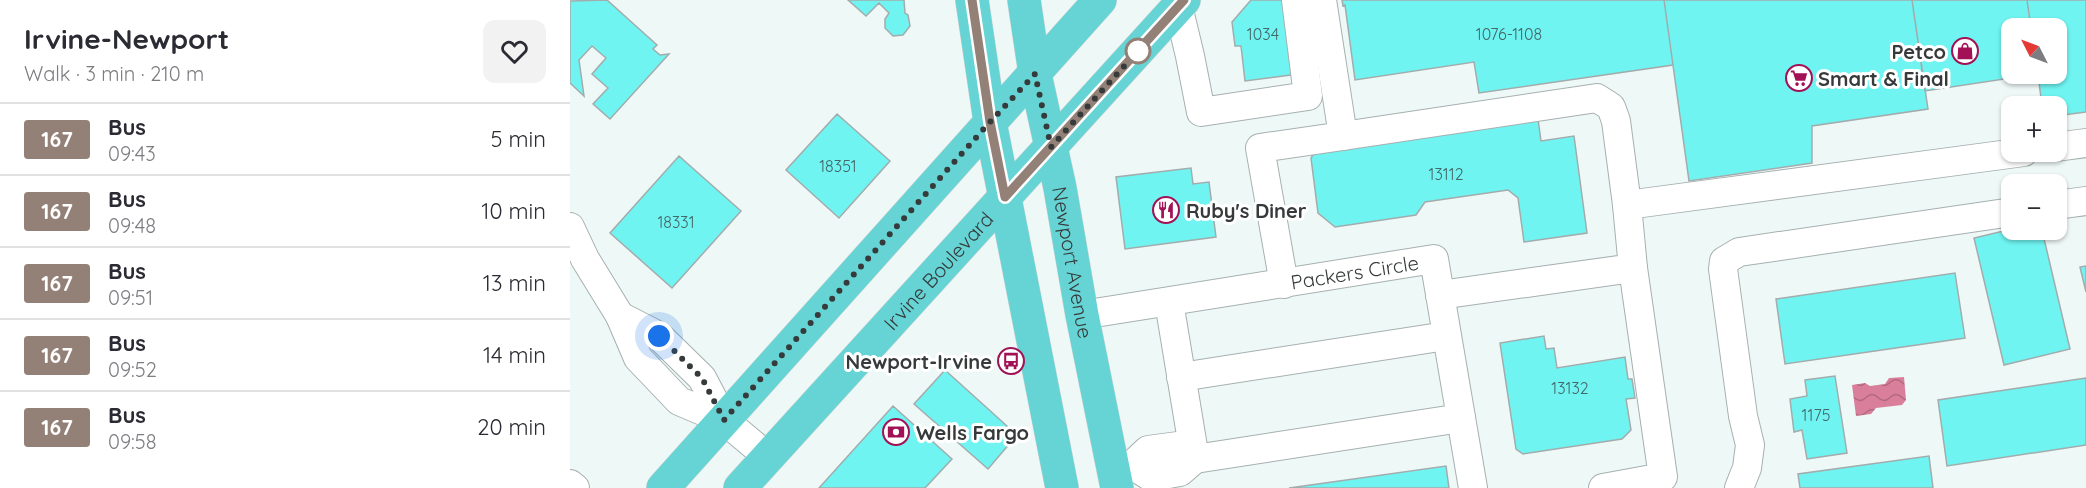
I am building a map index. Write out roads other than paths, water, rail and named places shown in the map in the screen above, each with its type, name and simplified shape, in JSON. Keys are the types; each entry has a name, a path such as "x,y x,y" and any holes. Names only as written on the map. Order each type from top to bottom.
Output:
{"main road":[{"path":"972,0 990,122 1062,488"},
{"name":"Newport Avenue","path":"1024,0 1035,74 1082,315 1120,472"},
{"path":"663,488 1100,0"},
{"name":"Irvine Boulevard","path":"740,488 1181,3"}],"street":[{"path":"1181,3 1200,112 1308,96 1296,0"},
{"path":"1322,0 1342,136"},
{"path":"1284,284 1260,148 1597,98 1611,107 1616,121 1633,268 1663,477 1603,488"},
{"path":"2067,146 2086,143"},
{"path":"1627,206 2001,155"},
{"path":"2067,204 2086,201"},
{"path":"1739,488 1747,468 1750,445 1742,407 1723,269 1724,261 1739,252 2001,214"},
{"path":"570,226 585,259 620,316 659,336 702,378 724,420 768,457"},
{"name":"Packers Circle","path":"1082,315 1434,259 1473,488"},
{"path":"1440,295 1633,268"},
{"path":"1169,302 1195,459"},
{"path":"1181,377 1446,336"},
{"path":"1120,472 1151,477 1180,472 1195,459 1461,418"},
{"path":"570,484 575,488"}],"water":[{"path":"1904,377 1906,400 1902,405 1876,408 1871,414 1856,416 1852,385 1885,384 1889,378"}],"place":[{"name":"Petco","path":"1965,51"},
{"name":"Smart & Final","path":"1799,78"},
{"name":"Ruby's Diner","path":"1166,210"},
{"name":"Newport-Irvine","path":"1011,361"},
{"name":"Wells Fargo","path":"896,432"}]}
